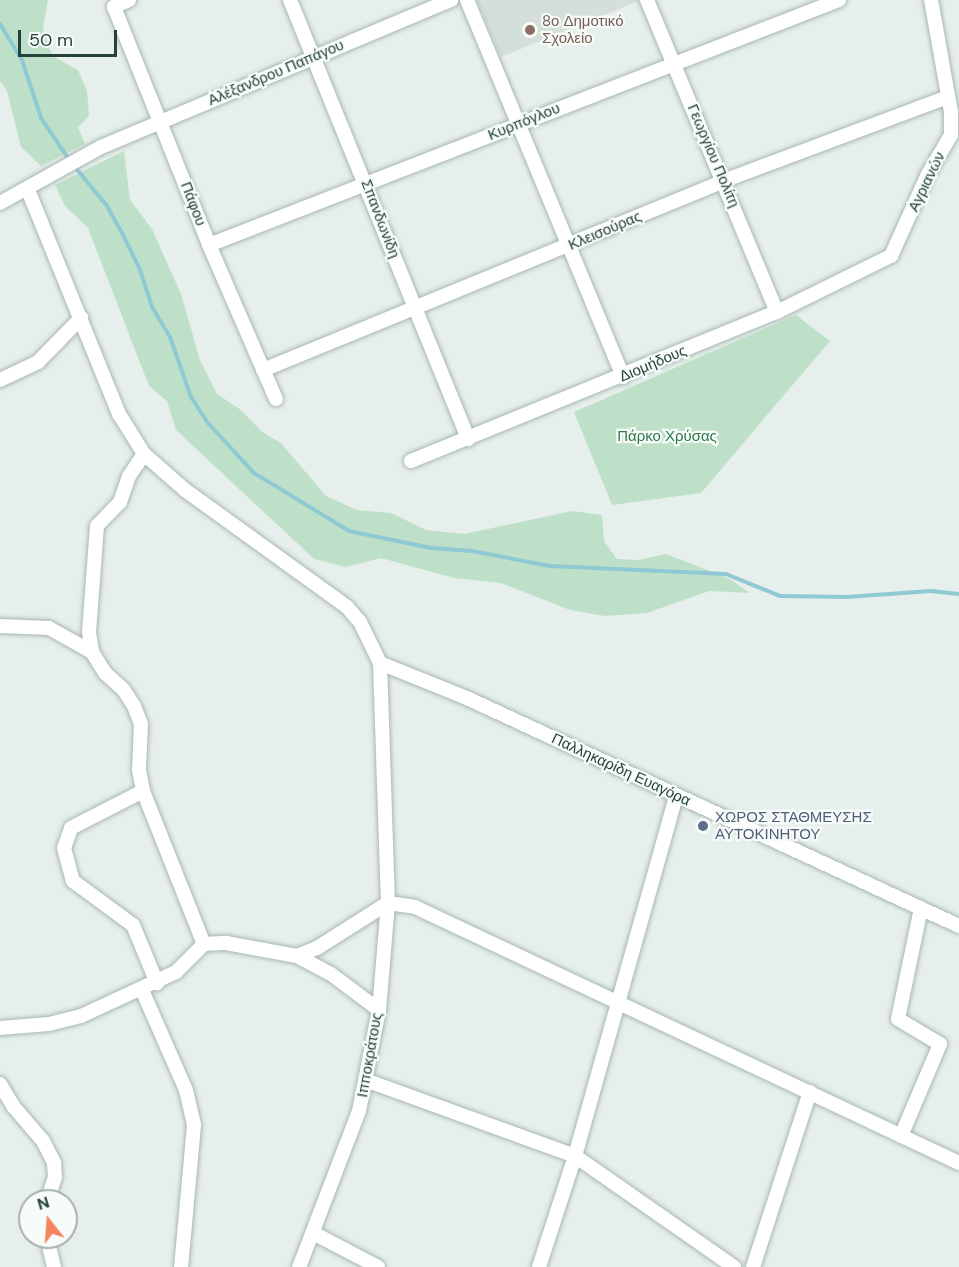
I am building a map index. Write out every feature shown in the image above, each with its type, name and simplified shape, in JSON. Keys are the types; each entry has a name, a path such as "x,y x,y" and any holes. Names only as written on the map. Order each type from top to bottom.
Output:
{"street":[{"name":"Πάφου","path":"129,0 114,7 162,121 209,245 276,399"},
{"name":"Σπανδωνίδη","path":"291,0 468,439"},
{"name":"Αλέξανδρου Παπάγου","path":"0,203 28,190 51,173 102,147 451,0"},
{"path":"467,0 624,377"},
{"name":"Γεωργίου Πολίτη","path":"647,0 777,312"},
{"name":"Κυρπόγλου","path":"209,245 367,186 673,62 839,0"},
{"name":"Αγριανών","path":"891,256 928,174 951,135 948,97 931,0"},
{"name":"Κλεισούρας","path":"263,370 415,310 723,181 948,97"},
{"path":"28,190 119,414 144,454 185,490 347,607 360,622 380,663"},
{"name":"Διομήδους","path":"411,461 624,377 777,312 891,256"},
{"path":"0,380 38,362 81,318"},
{"path":"92,652 95,532 120,502 129,476 144,454"},
{"path":"0,626 49,628 92,652 105,673 123,689 134,706 141,724 139,770 143,791 204,944"},
{"name":"Παλληκαρίδη Ευαγόρα","path":"380,663 469,699 959,926"},
{"name":"Ιπποκράτους","path":"299,1267 315,1234 368,1081 379,1010 388,903 380,663"},
{"path":"143,791 71,828 64,848 74,881 134,925 157,982"},
{"path":"539,1267 575,1156 676,796"},
{"path":"297,956 316,948 388,903 415,907 959,1163"},
{"path":"901,1136 940,1044 898,1019 921,908"},
{"path":"0,1028 49,1024 81,1016 142,990 176,972 204,944 251,946 297,956 339,980 379,1010"},
{"path":"142,990 186,1090 194,1125 181,1267"},
{"path":"368,1081 575,1156 734,1267"},
{"path":"0,1084 13,1106 43,1141 54,1163 55,1177 51,1189"},
{"path":"753,1267 810,1092"},
{"path":"315,1234 378,1267"},
{"path":"49,1249 54,1267"}],"shaded area":[{"name":"8ο Δημοτικό Σχολείο","path":"477,0 641,0 501,57"}],"green space":[{"path":"0,0 48,0 43,29 52,56 78,70 87,91 89,116 78,127 85,144 41,166 21,147 7,91 0,81"},
{"path":"124,151 130,200 152,229 181,294 200,360 217,394 241,410 262,432 281,443 326,496 357,510 391,513 426,530 464,534 572,511 602,515 604,541 617,559 638,560 666,554 728,578 750,593 709,591 647,613 605,616 570,610 501,583 454,578 381,558 346,567 314,559 176,430 167,401 149,386 88,228 65,206 55,185"},
{"name":"Πάρκο Χρύσας","path":"796,315 830,341 701,493 612,505 574,412"}],"waterway":[{"path":"0,24 22,60 41,118 70,161"},
{"path":"75,167 107,206 124,237 140,270 152,307 170,337 191,397 208,423 254,473 349,531 431,548 472,551 550,566 726,574 780,596 847,597 931,591 959,594"}],"place":[{"name":"8ο Δημοτικό Σχολείο","path":"530,30"},
{"name":"ΧΩΡΟΣ ΣΤΑΘΜΕΥΣΗΣ ΑΥΤΟΚΙΝΗΤΟΥ","path":"703,826"}]}
